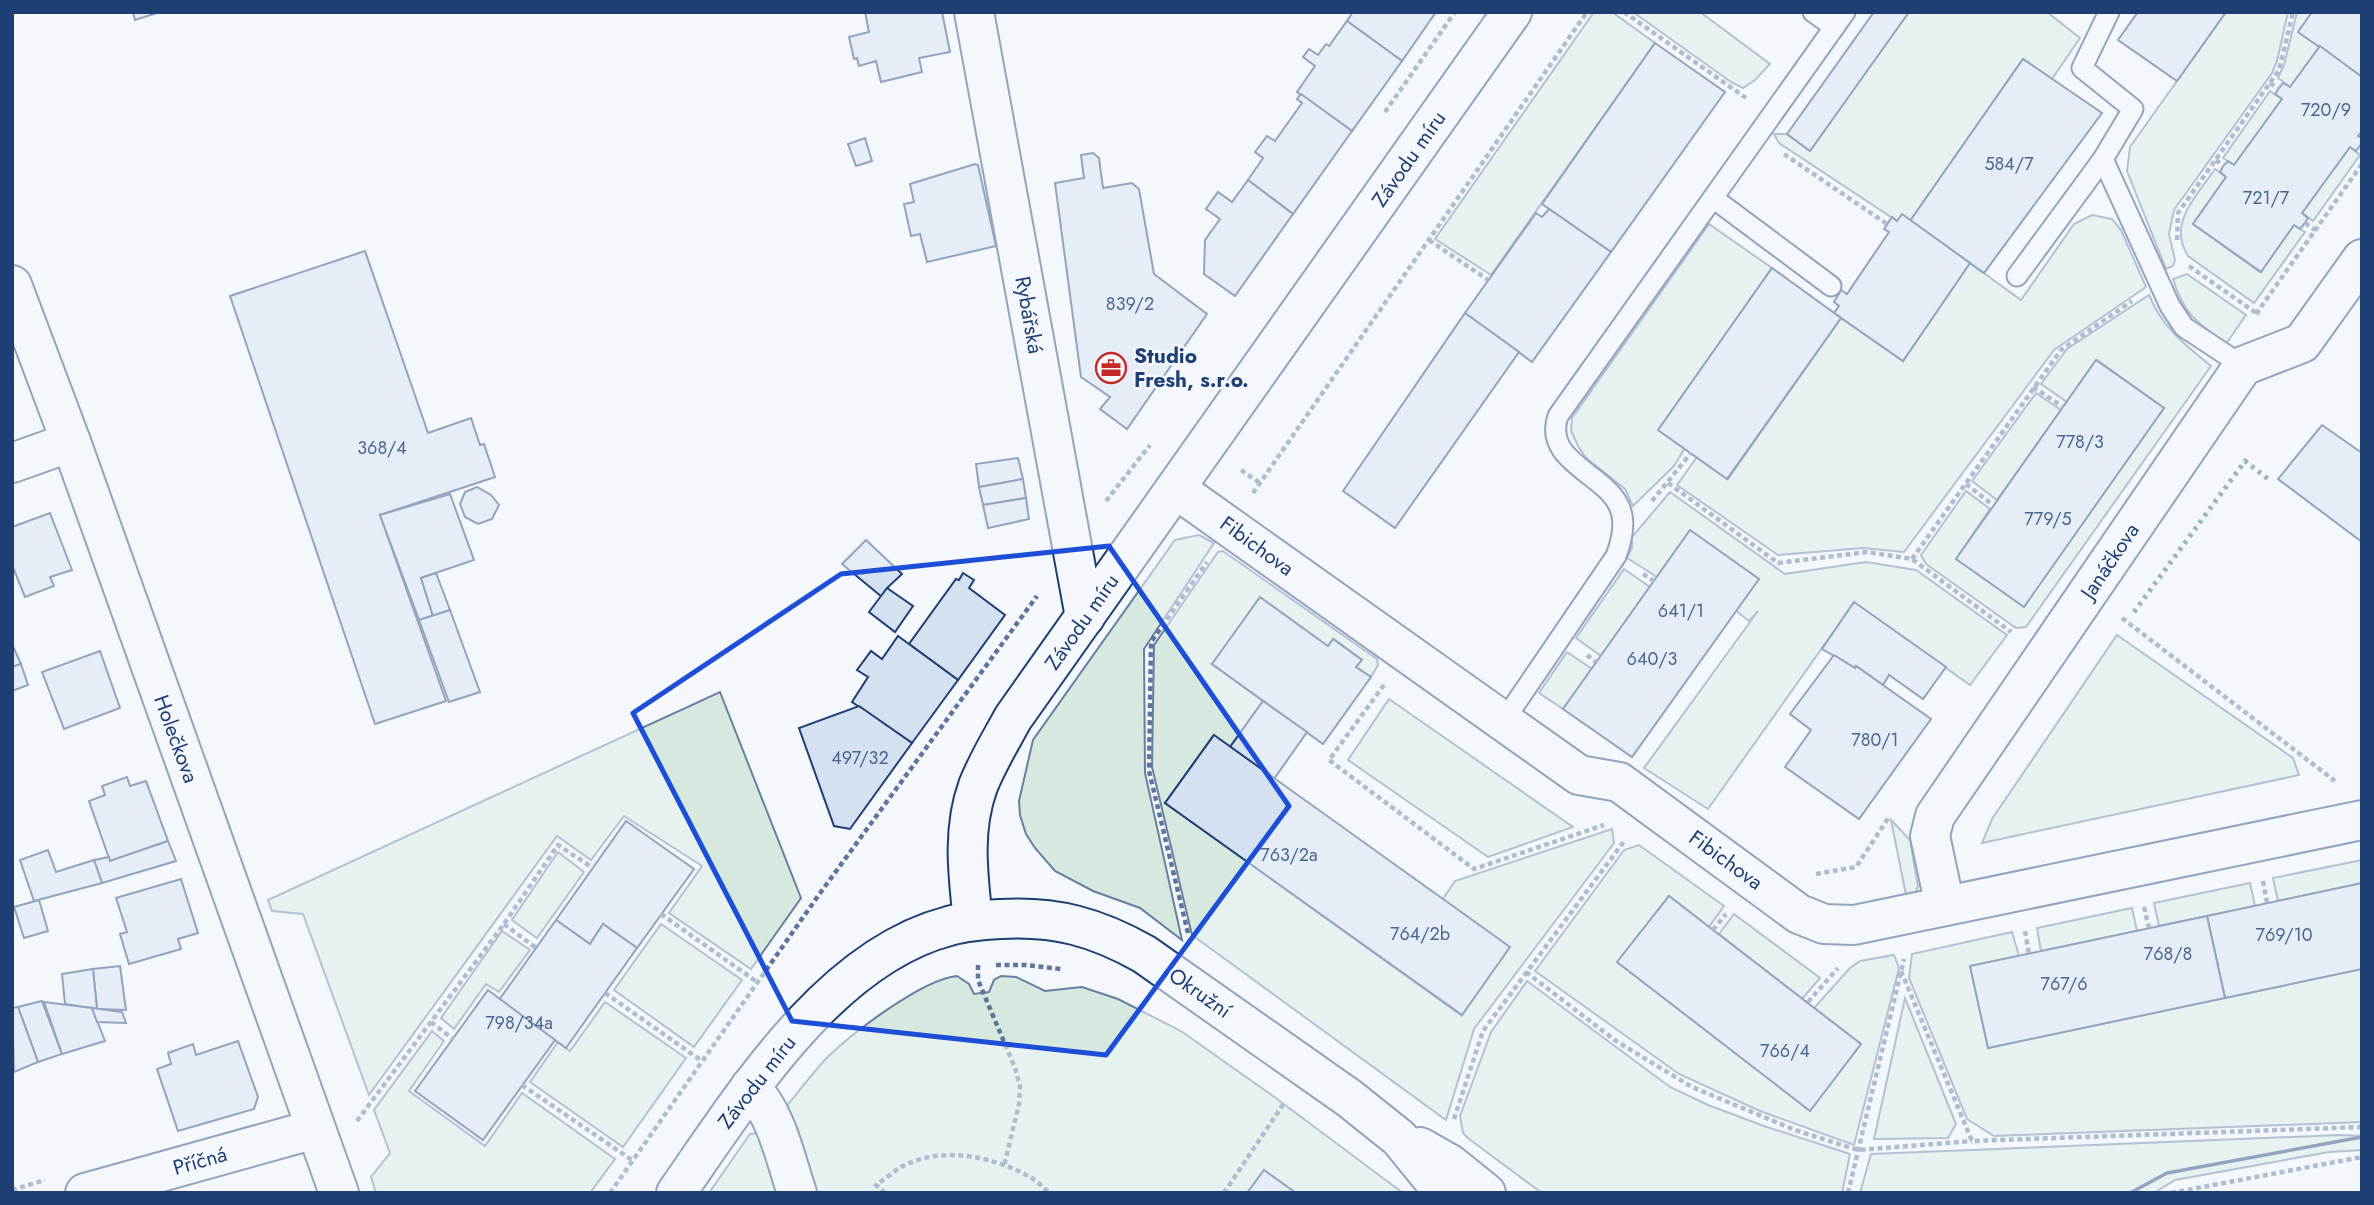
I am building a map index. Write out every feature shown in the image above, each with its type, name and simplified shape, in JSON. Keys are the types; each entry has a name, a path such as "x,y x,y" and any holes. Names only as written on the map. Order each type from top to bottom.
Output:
{"street":[{"name":"Rybářská","path":"974,12 1086,617"},
{"name":"Závodu míru","path":"676,1193 750,1087 806,1020 835,992 890,951 947,926 973,921 967,849 970,818 978,786 1013,718 1512,12"},
{"path":"2235,360 2302,343 2362,260"},
{"name":"Holečkova","path":"12,285 71,442 327,1161"},
{"name":"Janáčkova","path":"1945,906 1930,836 1935,816 2088,592 2235,360"},
{"path":"12,463 71,442"},
{"name":"Fibichova","path":"1177,489 1579,775 1619,782 1799,914 1824,924 1854,925 2362,820"},
{"name":"Okružní","path":"973,921 1041,919 1091,928 1144,954 1301,1061 1399,1138 1444,1193"},
{"path":"750,1087 760,1096 770,1116 797,1193"},
{"name":"Okružní","path":"1399,1138 1429,1150 1486,1193"},
{"name":"Příčná","path":"68,1186 327,1161"}],"lane":[{"path":"1503,722 1616,556 1623,533 1619,504 1608,491 1571,460 1558,442 1554,430 1558,416 1840,20 1814,12"},
{"path":"2017,276 2103,159 2133,109 2082,68 2109,12"},
{"path":"2103,159 2159,283 2184,327 2235,360"},
{"path":"1713,198 1831,286"}],"path":[{"path":"1264,502 1253,494 1587,12"},
{"path":"1623,12 1749,101"},
{"path":"2257,314 2185,263 2178,249 2178,213 2279,70 2293,12"},
{"path":"2270,83 2279,89"},
{"path":"1758,136 1887,224"},
{"path":"2216,160 2223,166"},
{"path":"2235,360 2257,314 2362,164"},
{"path":"2305,223 2315,230"},
{"path":"1429,240 1488,280"},
{"path":"1912,559 2061,350 2185,263"},
{"path":"2033,387 2063,407"},
{"path":"1623,533 1691,453"},
{"path":"1668,483 1778,563 1867,552 1912,559 2011,632"},
{"path":"1966,484 1993,505"},
{"path":"1189,936 1149,771 1151,642 1214,552"},
{"path":"2088,592 2340,785"},
{"path":"1389,678 1329,760 1474,869 1613,822"},
{"path":"1804,876 1856,867 1894,810"},
{"path":"327,1161 503,924 558,845 593,869"},
{"path":"2262,874 2267,903"},
{"path":"610,1193 818,896"},
{"path":"2143,899 2149,928"},
{"path":"1713,930 1732,904"},
{"path":"661,915 757,982"},
{"path":"503,924 536,948"},
{"path":"2024,924 2029,954"},
{"path":"1848,1193 1907,948"},
{"path":"1808,1002 1846,960"},
{"path":"978,965 978,980 1020,1086 1019,1104 1004,1166"},
{"path":"967,967 1025,965 1064,969"},
{"path":"1901,971 1972,1141"},
{"path":"1527,972 1616,1041 1692,1087 1795,1130 1858,1150 1972,1141 2362,1127"},
{"path":"605,993 702,1061"},
{"path":"431,1022 453,1039"},
{"path":"522,1086 632,1160"},
{"path":"1224,1193 1290,1093"},
{"path":"885,1193 876,1185 903,1166 931,1157 960,1154 1029,1176 1049,1193"},
{"path":"2171,1193 2362,1157"},
{"path":"12,1190 68,1186"}],"highlighted area":[{"path":"1109,546 1289,806 1106,1055 792,1021 633,713 841,574"}],"shaded area":[{"path":"1594,12 1612,12 1655,43 1491,275 1435,239"},
{"path":"1633,12 1700,12 1770,64 1743,88"},
{"path":"1909,12 2047,12 2080,38 2052,79 2023,59 1910,221 1897,221 1779,143 1774,134 1787,134 1809,150"},
{"path":"2226,12 2288,12 2272,73 2174,210 2169,234 2175,260 2173,266 2166,269 2127,171 2130,147"},
{"path":"2297,12 2314,12 2320,46 2290,87 2278,78 2284,65"},
{"path":"2270,91 2282,99 2234,165 2223,158"},
{"path":"2350,147 2360,155 2313,221 2302,213"},
{"path":"2215,169 2226,177 2193,224 2260,272 2294,225 2305,232 2254,303 2188,256 2182,244 2181,232 2187,210"},
{"path":"2092,215 2112,219 2121,230 2146,287 2054,350 1904,552 1863,548 1778,555 1677,485 1697,457 1728,479 1841,318 1903,361 1970,263 2021,300 2074,224"},
{"path":"1709,224 1772,268 1659,429 1685,448 1674,466 1633,506 1625,489 1586,458 1571,431 1572,418"},
{"path":"2187,274 2246,315 2226,344 2187,310 2173,279"},
{"path":"2149,295 2167,326 2211,366 2026,627 2016,628 1926,564 1921,555 1966,491 1990,509 1956,559 2024,606 2164,408 2097,360 2067,402 2041,384 2067,349"},
{"path":"2036,393 2061,410 1997,500 1972,481"},
{"path":"1670,492 1785,574 1866,562 1916,570 2007,635 1970,685 1854,603 1708,809 1644,768 1758,611 1749,621 1735,610 1759,579 1690,531 1657,577 1627,558 1632,548 1632,537"},
{"path":"1199,535 1214,543 1144,649 1145,773 1182,940 1140,908 1093,891 1055,871 1026,834 1019,801 1033,740 1175,540"},
{"path":"1223,551 1377,659 1378,665 1371,677 1356,667 1361,659 1334,639 1328,646 1212,664 1263,701 1230,747 1213,736 1165,803 1461,1015 1443,899 1455,881 1612,829 1614,843 1474,1029 1446,1120 1192,935 1152,767 1154,645 1218,552"},
{"path":"1624,569 1650,587 1601,656 1576,638"},
{"path":"2117,635 2293,758 2299,775 1982,843 1992,819"},
{"path":"1567,652 1592,669 1563,709 1539,693"},
{"path":"720,692 801,898 751,969 669,913 702,866 624,816 591,860 557,836 369,1095 303,914 272,911 268,900"},
{"path":"1389,699 1573,827 1488,857 1348,760"},
{"path":"1891,820 1910,840 1918,887 1907,900"},
{"path":"1639,845 1724,906 1709,927 1669,896 1618,962 1810,1110 1861,1044 1814,1008 1850,968 1860,961 1894,955 1899,968 1854,1145 1760,1111 1679,1074 1535,971 1624,850"},
{"path":"558,852 584,872 537,938 512,920"},
{"path":"2362,860 2362,883 2278,901 2273,878"},
{"path":"2250,883 2255,906 2159,926 2154,903"},
{"path":"2132,908 2137,931 2041,951 2037,928"},
{"path":"1734,914 1820,978 1802,999 1719,934"},
{"path":"661,924 742,980 694,1047 614,990"},
{"path":"502,931 530,950 499,992 486,984 454,1029 441,1018"},
{"path":"2012,932 2019,956 1970,966 1988,1048 2362,969 2362,1122 1994,1136 1967,1119 1909,978 1912,954"},
{"path":"957,976 969,984 974,994 989,992 994,980 1001,976 1016,977 1045,991 1082,987 1118,999 1181,1031 1403,1193 808,1193 781,1113 822,1063 848,1039 905,998 925,987"},
{"path":"1527,981 1670,1087 1764,1126 1850,1154 1842,1193 1542,1193 1469,1139 1463,1133 1460,1116 1491,1032"},
{"path":"1905,998 1956,1124 1948,1138 1874,1139"},
{"path":"605,1002 686,1058 623,1147 530,1082 558,1042 570,1051"},
{"path":"432,1031 444,1041 409,1091 485,1146 522,1093 615,1159 590,1193 376,1193 371,1177 390,1153 374,1110"},
{"path":"761,1133 782,1193 709,1193 750,1134"},
{"path":"2362,1136 2362,1150 2329,1152 2175,1180 2154,1193 1860,1193 1871,1154"}],"building":[{"path":"133,12 160,12 135,20"},
{"path":"865,12 942,12 950,52 919,58 922,72 881,82 876,61 859,66 857,58 854,59 849,37 869,32"},
{"path":"1353,12 1436,12 1402,61 1347,21"},
{"path":"1874,12 1909,12 1810,151 1787,134"},
{"path":"2138,12 2226,12 2177,81 2118,40"},
{"path":"2312,12 2362,12 2362,77 2298,32"},
{"path":"1347,21 1402,61 1352,131 1297,92 1315,66 1303,57 1309,49 1318,55 1326,44 1329,46"},
{"path":"1655,43 1725,92 1611,252 1542,204"},
{"path":"2320,46 2362,77 2362,131 2358,136 2362,138 2362,143 2356,151 2350,147 2302,213 2308,218 2305,223 2300,229 2294,225 2261,272 2193,224 2226,177 2220,172 2223,166 2228,161 2234,165 2282,99 2275,94 2283,83 2290,87"},
{"path":"2023,59 2102,113 1984,273 1910,221"},
{"path":"1301,94 1352,131 1293,214 1248,180 1263,158 1255,152 1267,136 1275,141 1302,103 1297,99"},
{"path":"865,138 872,161 856,166 848,144"},
{"path":"1093,153 1099,158 1103,188 1132,183 1139,189 1154,274 1207,314 1127,429 1100,409 1110,397 1081,377 1055,183 1084,178 1081,155"},
{"path":"978,165 996,246 927,262 920,234 911,236 904,204 914,202 910,184"},
{"path":"1248,180 1293,214 1235,296 1204,274 1205,240 1220,219 1206,209 1218,192 1232,202"},
{"path":"1549,209 1611,252 1532,362 1465,313 1536,213 1542,217"},
{"path":"1902,214 1970,263 1903,361 1834,313 1839,306 1834,302 1841,290 1847,294 1889,232 1884,229 1892,217 1897,221"},
{"path":"365,251 428,433 471,418 480,445 484,444 495,477 380,515 446,701 375,724 230,296"},
{"path":"1772,268 1841,318 1727,479 1658,430"},
{"path":"1465,313 1519,352 1395,528 1343,491"},
{"path":"2096,360 2164,408 2024,607 1956,559"},
{"path":"2322,425 2362,453 2362,542 2278,479"},
{"path":"1018,458 1023,479 979,487 976,464"},
{"path":"1023,479 1026,498 983,505 979,487"},
{"path":"477,487 491,495 499,505 492,519 478,524 465,517 460,504 465,492"},
{"path":"450,494 474,560 421,578 433,616 419,620 380,515"},
{"path":"1026,498 1029,519 988,528 983,505"},
{"path":"50,513 72,570 50,577 54,586 25,597 12,565 12,527"},
{"path":"1690,530 1759,579 1632,757 1563,709"},
{"path":"866,540 902,574 887,588 882,597 842,564"},
{"path":"436,573 450,610 433,616 421,578"},
{"path":"963,573 974,580 969,588 1005,615 958,680 909,644"},
{"path":"887,588 913,606 895,632 869,612"},
{"path":"1260,597 1328,646 1333,639 1362,660 1356,667 1371,677 1323,744 1212,664"},
{"path":"1854,602 1946,667 1923,699 1889,675 1883,685 1856,666 1855,668 1822,649"},
{"path":"450,610 480,692 449,702 419,620"},
{"path":"898,636 958,680 912,743 852,702 868,677 857,670 871,651 882,659"},
{"path":"12,644 21,664 12,667"},
{"path":"100,651 120,708 64,729 42,672"},
{"path":"1834,655 1855,668 1856,666 1931,719 1859,819 1785,767 1811,730 1790,714"},
{"path":"21,664 28,685 12,691 12,667"},
{"path":"1263,701 1307,732 1274,779 1230,747"},
{"path":"859,706 912,743 850,829 834,826 799,728"},
{"path":"1214,735 1510,947 1462,1015 1165,803"},
{"path":"127,777 130,786 146,781 168,841 110,861 89,801 105,795 102,786"},
{"path":"626,821 694,869 637,948 603,924 590,944 556,920"},
{"path":"168,841 176,861 102,883 94,860 109,857 110,861"},
{"path":"48,850 56,872 94,860 102,883 34,901 20,860"},
{"path":"181,879 198,933 178,939 181,949 129,964 120,934 127,932 116,898"},
{"path":"2362,883 2362,969 2225,998 2207,916"},
{"path":"1669,896 1861,1044 1810,1111 1617,962"},
{"path":"39,900 48,931 24,938 14,907"},
{"path":"2207,916 2225,998 1988,1048 1970,966"},
{"path":"556,920 590,944 603,924 637,948 566,1048 499,1000"},
{"path":"120,966 126,1010 97,1009 93,969"},
{"path":"93,969 97,1009 65,1004 62,974"},
{"path":"488,990 555,1040 483,1140 415,1091"},
{"path":"42,1001 62,1054 38,1062 18,1007"},
{"path":"44,1002 92,1008 105,1041 62,1054"},
{"path":"18,1007 38,1062 14,1072 12,1008"},
{"path":"92,1008 122,1012 126,1023 97,1022"},
{"path":"238,1041 258,1097 254,1109 178,1131 157,1069 171,1064 168,1053 193,1044 196,1055"},
{"path":"1264,1170 1296,1193 1247,1193"}],"hedge":[{"path":"2134,612 2245,461 2268,479"}],"wall":[{"path":"2130,1193 2167,1173 2362,1137"}],"place":[{"name":"Studio Fresh, s.r.o.","path":"1111,368"}]}
